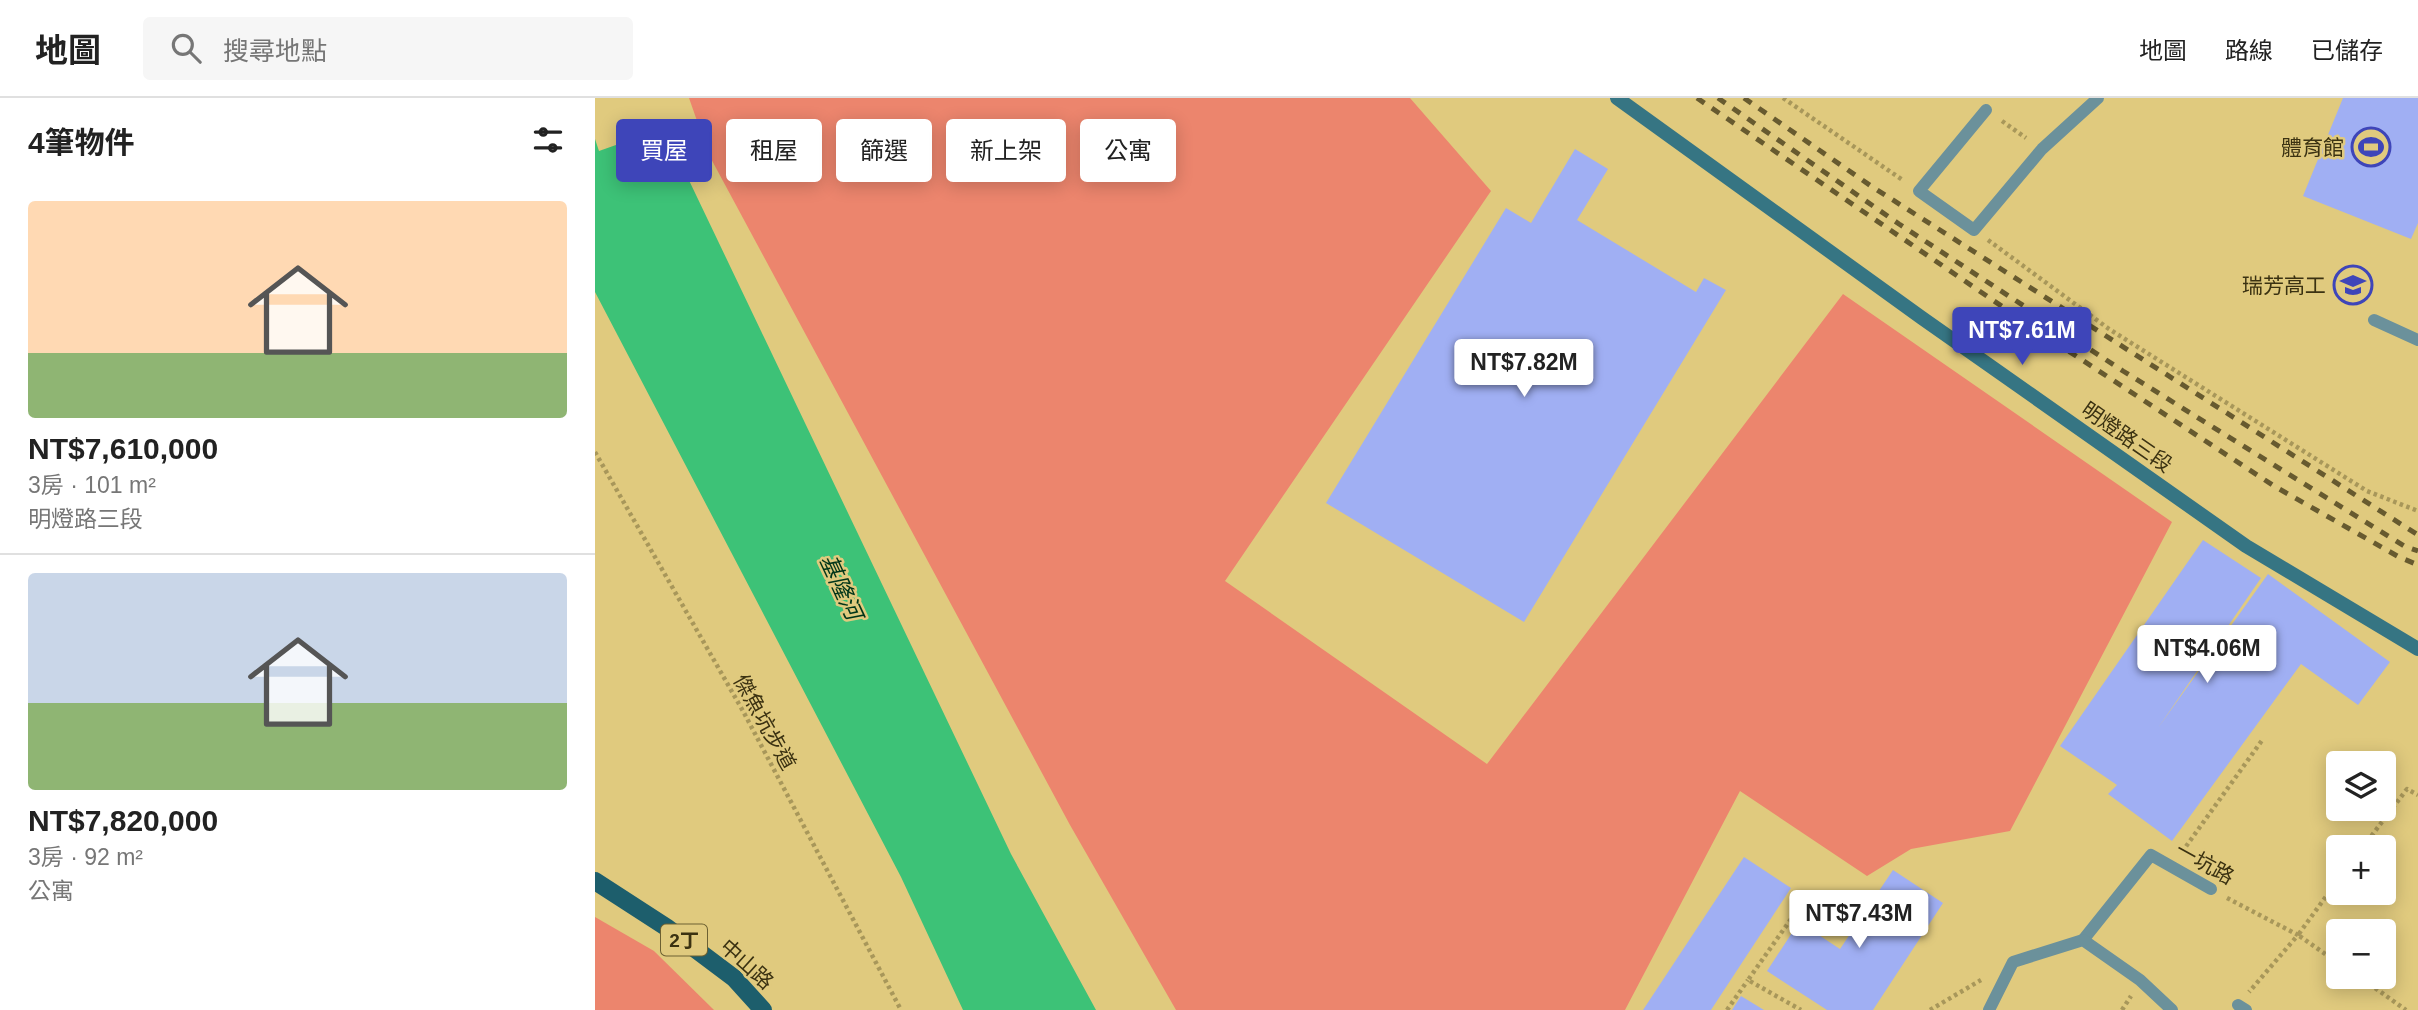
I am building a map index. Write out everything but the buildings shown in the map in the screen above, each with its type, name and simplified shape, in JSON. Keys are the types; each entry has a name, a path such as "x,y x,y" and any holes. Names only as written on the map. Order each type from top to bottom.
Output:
{"main road":[{"name":"中山路","path":"595,881 666,927 734,978 763,1010"}],"street":[{"name":"明燈路三段","path":"1617,98 1922,318 2246,546 2418,649"}],"lane":[{"path":"1986,110 1919,191 1974,230 2042,149 2098,98"},
{"path":"2374,320 2418,340"},
{"name":"一坑路","path":"2083,940 2151,855 2211,889"},
{"path":"1989,1010 2013,962 2083,940 2140,980 2172,1010"}],"path":[{"path":"1783,98 1919,191"},
{"path":"1986,110 2042,149"},
{"path":"1974,230 2133,344 2367,491 2418,511"},
{"name":"傑魚坑步道","path":"595,452 743,711 901,1010"},
{"path":"2171,866 2263,739"},
{"path":"2372,835 2407,789 2418,795"},
{"name":"一坑路","path":"2211,889 2298,935 2326,955"},
{"path":"2242,1008 2326,896"},
{"path":"1727,1010 1791,919"},
{"path":"1930,1010 2013,962"},
{"path":"1748,980 1801,1010"},
{"path":"2376,989 2406,1010"}],"shaded area":[{"path":"689,98 1410,98 1491,191 1225,581 1487,764 1843,294 2172,522 2010,831 1911,849 1867,876 1740,791 1625,1010 1176,1010 1070,825 712,161 712,119 696,119"},
{"path":"595,917 654,951 714,1010 595,1010"}],"water":[{"name":"基隆河","path":"595,139 599,151 616,145 616,182 690,182 1011,854 1096,1010 963,1010 901,877 595,292"}],"railway":[{"path":"1697,98 2038,331 2274,486 2399,557 2418,565"},
{"path":"1718,98 1899,224 2123,371 2404,546 2418,551"},
{"path":"1744,98 1871,186 2418,535"}],"place":[{"name":"體育館","path":"2371,147"},
{"name":"瑞芳高工","path":"2353,285"}]}
